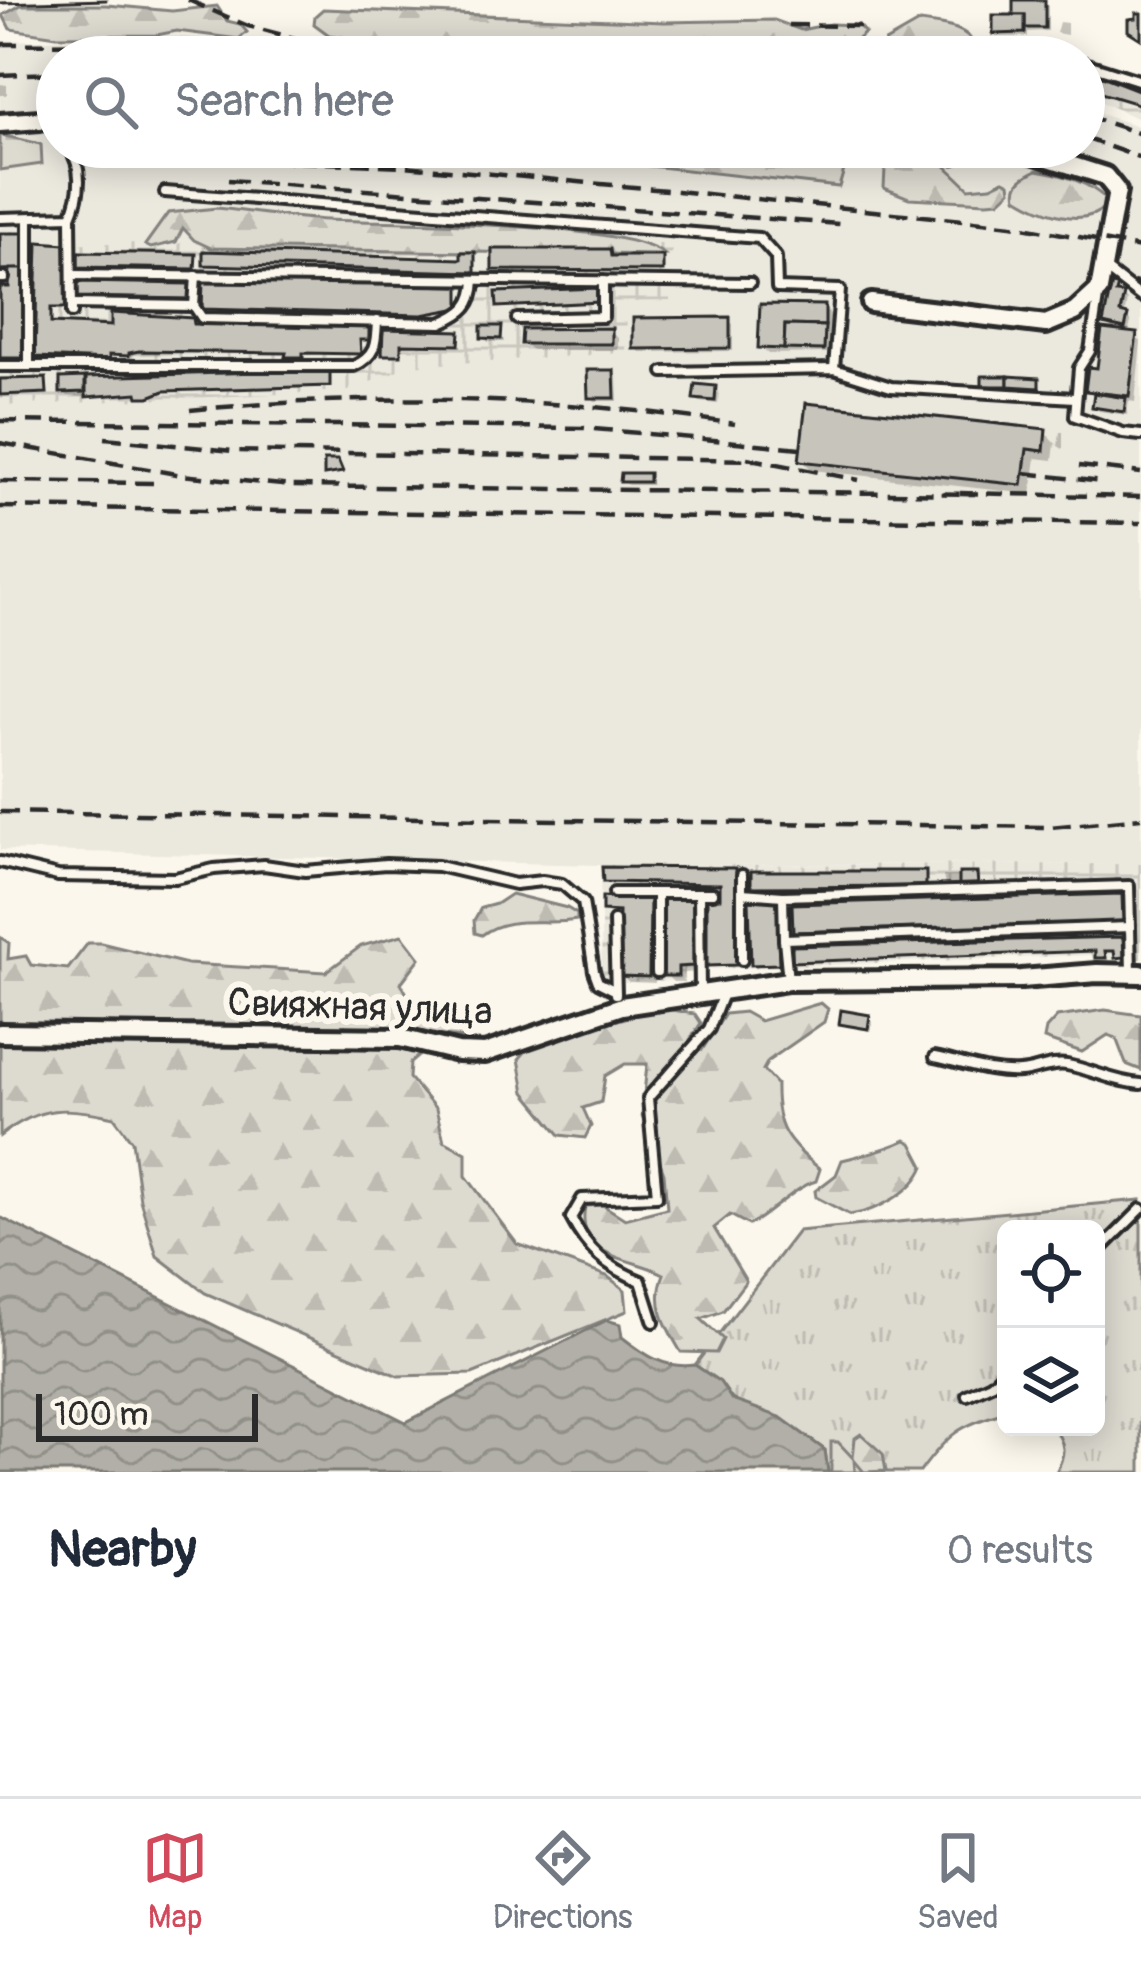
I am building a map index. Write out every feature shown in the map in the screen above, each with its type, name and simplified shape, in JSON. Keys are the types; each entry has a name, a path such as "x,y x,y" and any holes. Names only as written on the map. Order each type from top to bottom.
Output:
{"street":[{"path":"0,123 36,118"},
{"path":"872,303 1046,324 1075,312 1099,290 1117,190 1105,176 1080,168"},
{"name":"Свияжная улица","path":"0,1033 400,1037 458,1052 485,1053 618,998 788,981 1021,980 1136,974"}],"lane":[{"path":"1105,70 1141,81"},
{"path":"79,168 80,188 71,216 72,309 194,306"},
{"path":"165,192 759,238 776,256 777,288 840,290 834,369"},
{"path":"0,218 71,216"},
{"path":"29,218 29,366"},
{"path":"1104,268 1141,297"},
{"path":"72,275 750,283"},
{"path":"196,276 194,306 202,318 441,322 469,308 475,280"},
{"path":"517,319 603,317 603,281"},
{"path":"1099,290 1090,350 1079,368 1075,416 1141,435"},
{"path":"0,366 355,366 368,359 375,347 377,321"},
{"path":"664,372 834,369 891,387 1075,398"},
{"path":"0,862 58,876 175,878 214,868 264,865 305,871 386,864 438,866 515,884 562,884 583,902 598,982 618,998"},
{"path":"742,875 742,960"},
{"path":"742,892 783,896 1130,886 1136,974"},
{"path":"614,893 713,893"},
{"path":"657,893 657,972"},
{"path":"699,893 700,993"},
{"path":"1130,894 1141,893"},
{"path":"783,896 788,981"},
{"path":"614,921 618,998"},
{"path":"784,939 1130,927"},
{"path":"654,1322 641,1281 608,1267 584,1242 571,1218 582,1199 657,1196 648,1098 709,1029 724,989"},
{"path":"935,1057 998,1072 1024,1072 1062,1063 1113,1082 1141,1084"},
{"path":"1105,1245 1141,1209"},
{"path":"967,1395 997,1378"}],"shaded area":[{"path":"36,40 36,168 1105,168 1105,116 1141,127 1141,864 600,865 0,850 0,41"},
{"path":"1105,62 1141,72 1141,120 1105,104"},
{"path":"0,231 25,231 27,243 672,244 670,301 627,302 626,353 407,366 350,391 0,406"},
{"path":"1141,864 1141,959 1093,960 1092,955 685,970 681,980 624,982 602,977 600,865"}],"green space":[{"path":"21,5 172,11 217,6 227,21 240,24 247,32 242,36 177,31 57,36 10,29 3,15"},
{"path":"323,9 664,22 774,20 801,30 858,25 865,33 335,36 314,24"},
{"path":"920,22 968,36 896,36"},
{"path":"0,135 36,143 36,165 0,170"},
{"path":"668,168 844,170 839,187"},
{"path":"948,168 969,188 1004,180 1011,190 999,201 987,202 909,198 884,188 885,169"},
{"path":"1037,170 1090,187 1105,198 1105,206 1085,217 1074,217 1017,197 1018,183"},
{"path":"217,208 328,220 557,230 642,244 665,255 211,248 183,228 176,242 145,245 168,213"},
{"path":"511,894 567,908 577,914 577,920 515,923 482,935 475,933 474,920 481,908"},
{"path":"402,935 420,958 401,983 407,994 427,1015 465,1032 462,1038 408,1032 0,1027 0,937 9,943 8,959 26,956 31,965 68,969 88,943 101,943 187,964 326,972 361,946"},
{"path":"821,1003 828,1009 824,1022 768,1061 763,1070 776,1084 785,1132 820,1169 816,1181 749,1225 730,1215 714,1228 746,1281 723,1311 701,1319 723,1339 716,1353 681,1352 660,1305 664,1274 609,1254 589,1237 584,1223 585,1206 603,1205 625,1219 667,1208 664,1173 642,1115 647,1064 625,1064 605,1076 601,1102 583,1108 591,1126 585,1138 560,1135 525,1092 519,1059 533,1043 662,1008 695,1014 701,1023 690,1040 702,1050 725,1014 744,1012 760,1021"},
{"path":"1105,1010 1141,1015 1141,1070 1126,1064 1116,1038 1108,1035 1082,1052 1044,1039 1057,1017"},
{"path":"0,1038 420,1044 422,1053 410,1063 409,1078 436,1109 444,1141 466,1153 466,1176 517,1244 607,1276 625,1290 627,1311 472,1374 398,1376 205,1293 157,1256 140,1200 132,1141 114,1117 82,1111 41,1113 0,1136"},
{"path":"906,1140 924,1166 893,1199 850,1215 816,1197 815,1191 836,1175 842,1160"},
{"path":"1141,1200 1141,1472 1056,1472 1063,1448 1059,1436 1105,1436 1105,1220 997,1220 997,1415 956,1433 920,1472 828,1472 825,1450 780,1417 732,1399 720,1382 695,1365 798,1231"},
{"path":"861,1434 883,1454 886,1471 864,1472 854,1460 855,1472 831,1472 831,1442 838,1442 853,1458 855,1438"}],"water":[{"path":"0,1217 406,1422 607,1320 620,1324 622,1337 648,1355 674,1365 695,1365 720,1382 732,1400 780,1417 825,1450 828,1472 0,1472"}],"building":[{"path":"1013,0 1045,0 1045,28 1025,28 1025,15 1013,15"},
{"path":"1141,13 1141,39 1128,31 1128,19 1136,18"},
{"path":"993,15 1025,15 1025,33 993,34"},
{"path":"1105,77 1141,91 1141,105 1105,94"},
{"path":"0,233 23,233 24,269 0,270"},
{"path":"38,242 65,244 66,308 51,308 51,323 111,326 111,313 193,318 194,324 369,325 369,340 360,340 361,354 303,353 303,357 139,351 129,356 109,355 109,360 35,357"},
{"path":"492,249 610,249 611,256 663,256 663,271 492,270"},
{"path":"203,251 461,259 461,252 475,252 475,272 203,265"},
{"path":"78,252 196,254 195,269 78,267"},
{"path":"10,269 24,269 23,358 0,358 0,287 9,287"},
{"path":"203,281 460,286 460,308 422,315 202,309"},
{"path":"77,282 190,284 190,299 77,297"},
{"path":"1111,285 1118,286 1116,293 1124,294 1120,313 1128,315 1125,329 1103,324"},
{"path":"599,288 600,302 497,307 496,292"},
{"path":"760,304 825,305 825,326 785,325 784,349 758,348"},
{"path":"730,317 730,348 633,349 633,318"},
{"path":"785,325 825,326 824,350 784,349"},
{"path":"481,326 502,326 501,339 481,338"},
{"path":"612,328 612,344 521,344 522,329"},
{"path":"383,329 460,331 459,345 401,344 401,355 382,355"},
{"path":"1102,329 1137,333 1129,396 1085,391 1088,367 1097,368"},
{"path":"330,370 330,386 86,397 86,377"},
{"path":"587,370 614,370 615,398 588,398"},
{"path":"982,376 1008,376 1008,386 982,386"},
{"path":"1008,376 1039,378 1039,388 1008,386"},
{"path":"85,377 85,392 60,393 60,378"},
{"path":"46,378 47,393 0,395 0,379"},
{"path":"695,384 716,386 715,401 693,399"},
{"path":"1094,393 1126,398 1124,412 1092,407"},
{"path":"806,403 1046,429 1044,451 1027,449 1022,485 799,461"},
{"path":"324,460 338,460 343,472 324,475"},
{"path":"621,473 649,473 649,482 620,482"},
{"path":"602,867 736,868 736,965 707,966 707,898 720,898 720,884 603,882"},
{"path":"751,871 926,871 926,886 751,887"},
{"path":"959,873 977,873 978,886 959,886"},
{"path":"1122,894 1123,922 793,932 792,904"},
{"path":"602,897 650,899 649,977 618,976 619,912 602,911"},
{"path":"663,898 693,898 693,966 678,967 678,976 663,976"},
{"path":"777,899 779,964 751,965 749,900"},
{"path":"1123,937 1124,957 1115,958 1114,951 1105,951 1106,958 1095,958 1095,951 792,962 792,946"},
{"path":"841,1010 870,1015 868,1029 839,1024"}],"tram line":[{"path":"0,3 106,0"}],"railway":[{"path":"188,0 248,26 286,36"},
{"path":"789,25 860,26"},
{"path":"0,44 36,44"},
{"path":"0,75 36,74"},
{"path":"1105,122 1141,134"},
{"path":"1105,145 1141,158"},
{"path":"427,168 1012,225 1141,248"},
{"path":"228,180 840,224"},
{"path":"1133,282 1141,284"},
{"path":"190,410 325,401 463,400 600,408 735,424"},
{"path":"0,421 584,428 800,448"},
{"path":"105,438 232,451 759,460"},
{"path":"0,443 182,475 292,486 975,494"},
{"path":"747,458 859,480"},
{"path":"1079,466 1141,473"},
{"path":"1024,473 1101,482"},
{"path":"0,481 154,483"},
{"path":"960,493 1141,497"},
{"path":"0,507 1141,523"},
{"path":"0,812 1051,827 1141,818"}]}
